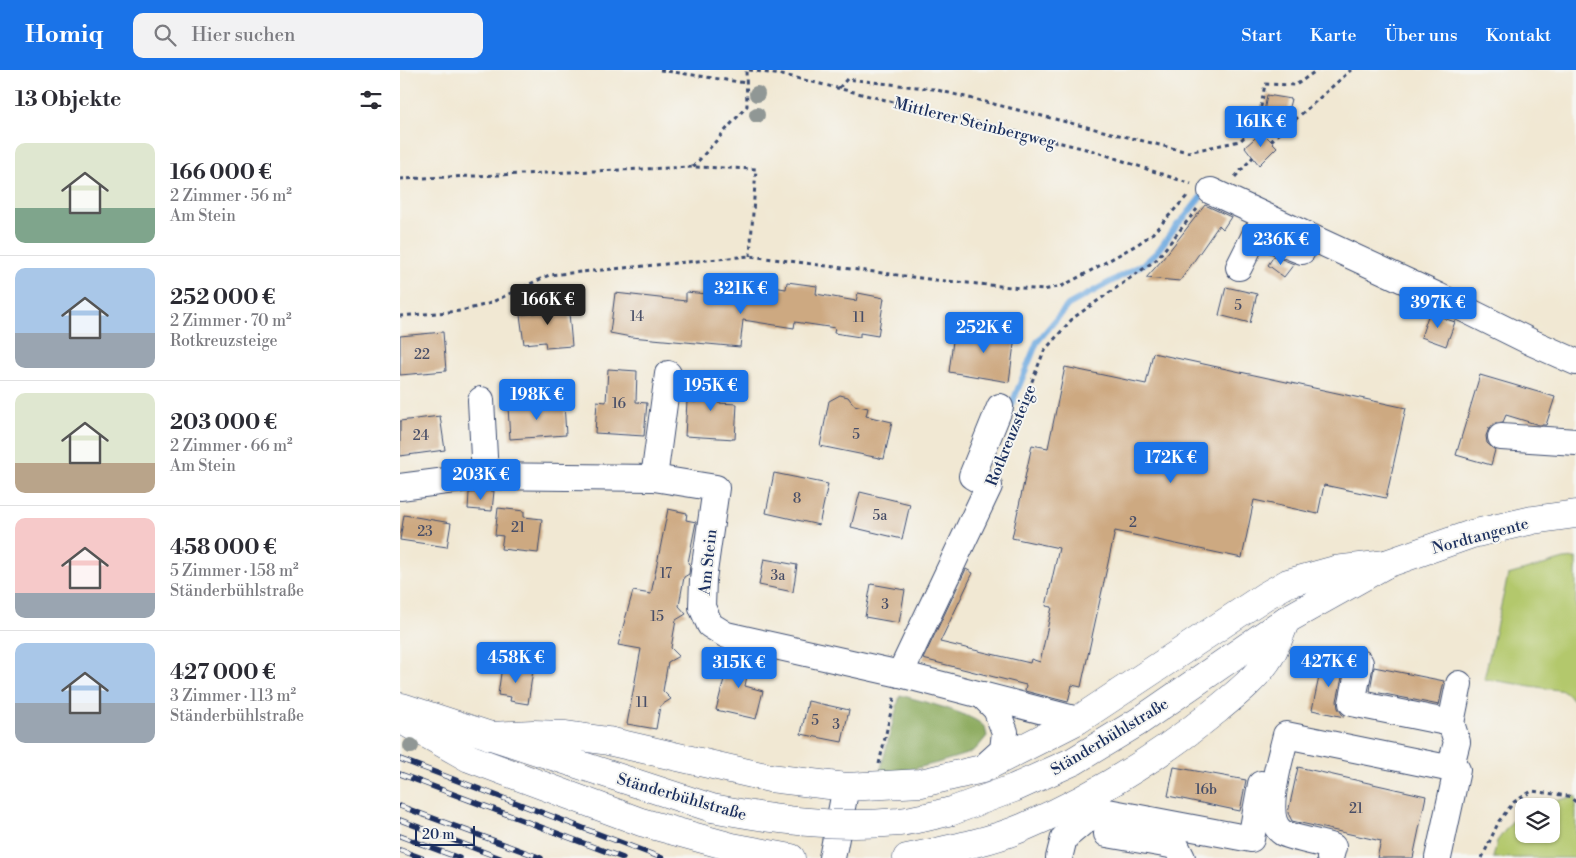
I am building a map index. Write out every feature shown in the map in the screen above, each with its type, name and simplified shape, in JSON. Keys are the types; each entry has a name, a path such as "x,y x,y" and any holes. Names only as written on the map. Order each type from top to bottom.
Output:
{"highway":[{"name":"Nordtangente","path":"1386,564 1472,534 1534,520 1576,514"},
{"name":"Ständerbühlstraße","path":"400,706 712,808 809,823 901,822 952,812 1014,788 1074,761 1138,722 1286,620 1386,564"},
{"path":"490,736 566,735 608,741 770,778 846,787 921,784 982,769 1078,720 1265,596 1288,583 1335,570 1386,564"},
{"path":"907,858 963,846 1023,827 1085,797 1142,764 1204,720 1248,684 1268,661 1286,620"},
{"path":"400,719 468,758 641,822 732,847 791,858"}],"street":[{"path":"1200,190 1438,296 1576,362"},
{"path":"1239,266 1256,233 1435,304 1457,306"},
{"path":"654,478 668,374"},
{"path":"481,400 485,476"},
{"name":"Rotkreuzsteige","path":"897,686 1011,406"},
{"path":"1501,438 1576,442"},
{"name":"Am Stein","path":"400,487 485,476 654,478 716,488 703,579 702,607 710,625 726,635 897,686 982,695 1078,720"},
{"path":"1360,663 1352,703 1451,723"},
{"path":"1450,769 1457,742 1451,723 1459,684"},
{"path":"982,695 996,709 1005,732 1003,750 982,769"},
{"path":"1060,858 1064,838 1083,822 1108,812 1251,839 1270,731"},
{"path":"1330,858 1332,847 1283,832 1275,824 1272,811 1274,792 1286,735 1458,770 1438,858"},
{"path":"832,858 846,787"},
{"path":"1107,834 1176,846 1182,858"}],"path":[{"path":"660,70 746,83"},
{"path":"692,167 747,106 747,70"},
{"name":"Mittlerer Steinbergweg","path":"747,70 788,76 1094,151 1200,190"},
{"path":"839,89 847,79 933,88 1188,152 1240,141 1258,124 1265,84 1296,85 1317,70"},
{"path":"1271,142 1351,70"},
{"path":"400,179 692,167 756,168 750,256"},
{"path":"400,316 461,311 488,304 548,275 750,256 936,280 1043,290 1069,282 1138,244 1152,234 1200,190"},
{"name":"Rotkreuzsteige","path":"1011,406 1044,351 1073,318 1156,260 1200,190"},
{"path":"879,761 897,686"},
{"path":"1482,858 1499,821 1514,802 1532,792 1568,796 1576,802"}],"green space":[{"path":"1576,558 1576,702 1564,691 1484,679 1508,575 1564,559"},
{"path":"900,695 946,708 971,718 985,728 987,736 970,753 905,771 880,772"},
{"path":"1576,796 1576,858 1493,858 1497,841 1515,817 1515,843 1560,843 1560,800"}],"building":[{"path":"1267,95 1291,99 1288,111 1270,126 1264,112"},
{"path":"1262,132 1277,147 1259,165 1245,147"},
{"path":"1205,205 1231,217 1223,229 1219,225 1180,281 1146,278 1162,260"},
{"path":"1274,256 1294,264 1284,277 1268,265"},
{"path":"787,282 817,286 816,294 856,301 858,293 884,298 878,336 860,333 860,337 834,333 835,328 795,322 794,328 743,320 740,347 631,337 610,333 615,293 686,301 686,292 771,300 773,287 786,289"},
{"path":"1226,287 1257,294 1250,323 1219,315"},
{"path":"568,302 572,346 546,348 545,342 524,344 520,315 542,312 541,305"},
{"path":"1429,313 1455,322 1446,346 1421,337"},
{"path":"987,325 1016,329 1009,382 949,372 954,333 985,338"},
{"path":"443,332 446,371 400,375 400,336"},
{"path":"1153,353 1406,408 1386,498 1324,485 1318,514 1254,500 1242,558 1115,531 1081,687 1072,685 1068,702 1025,691 1026,685 923,659 966,569 973,573 940,642 1030,663 1031,659 1040,662 1052,607 1046,606 1059,548 1012,538 1032,445 1048,448 1065,367 1146,384"},
{"path":"608,369 637,371 636,402 647,403 644,436 595,433 597,401 606,402"},
{"path":"701,374 722,378 718,403 737,404 735,439 685,436 687,401 696,402"},
{"path":"1480,375 1555,397 1546,425 1539,425 1506,415 1503,422 1495,423 1489,428 1486,436 1487,443 1495,450 1491,465 1456,455"},
{"path":"840,395 848,397 854,405 868,408 866,416 892,422 884,459 820,446 829,401"},
{"path":"564,403 566,435 510,439 508,407"},
{"path":"440,416 445,450 400,456 400,421"},
{"path":"774,473 828,484 819,525 766,513"},
{"path":"494,491 492,511 468,509 469,493"},
{"path":"860,492 910,504 902,539 851,527"},
{"path":"498,508 524,511 524,517 542,519 538,553 501,549 503,536 495,535"},
{"path":"668,509 687,513 686,520 696,522 688,563 690,565 689,574 684,577 679,606 686,614 676,620 671,648 679,656 668,662 663,691 671,699 660,706 656,729 627,724 641,649 618,645 633,591 651,594"},
{"path":"404,515 451,523 447,547 400,540"},
{"path":"764,559 797,565 793,592 759,585"},
{"path":"871,584 905,590 899,623 865,617"},
{"path":"731,652 751,656 745,686 763,691 756,719 716,710"},
{"path":"1323,658 1345,663 1337,701 1338,708 1344,717 1312,710"},
{"path":"502,666 533,670 528,704 510,701 511,697 498,695"},
{"path":"1374,667 1444,681 1439,705 1370,691"},
{"path":"808,701 849,710 842,742 801,734"},
{"path":"1174,767 1246,780 1240,811 1168,796"},
{"path":"1298,767 1426,796 1413,858 1377,858 1381,841 1292,821 1288,813"}],"waterway":[{"path":"1009,411 1037,342 1068,305 1145,263 1157,252 1204,193"}],"railway":[{"path":"400,759 662,858"},
{"path":"400,774 623,858"},
{"path":"400,806 541,858"},
{"path":"400,820 500,858"},
{"path":"400,836 459,858"},
{"path":"400,850 422,858"}]}
